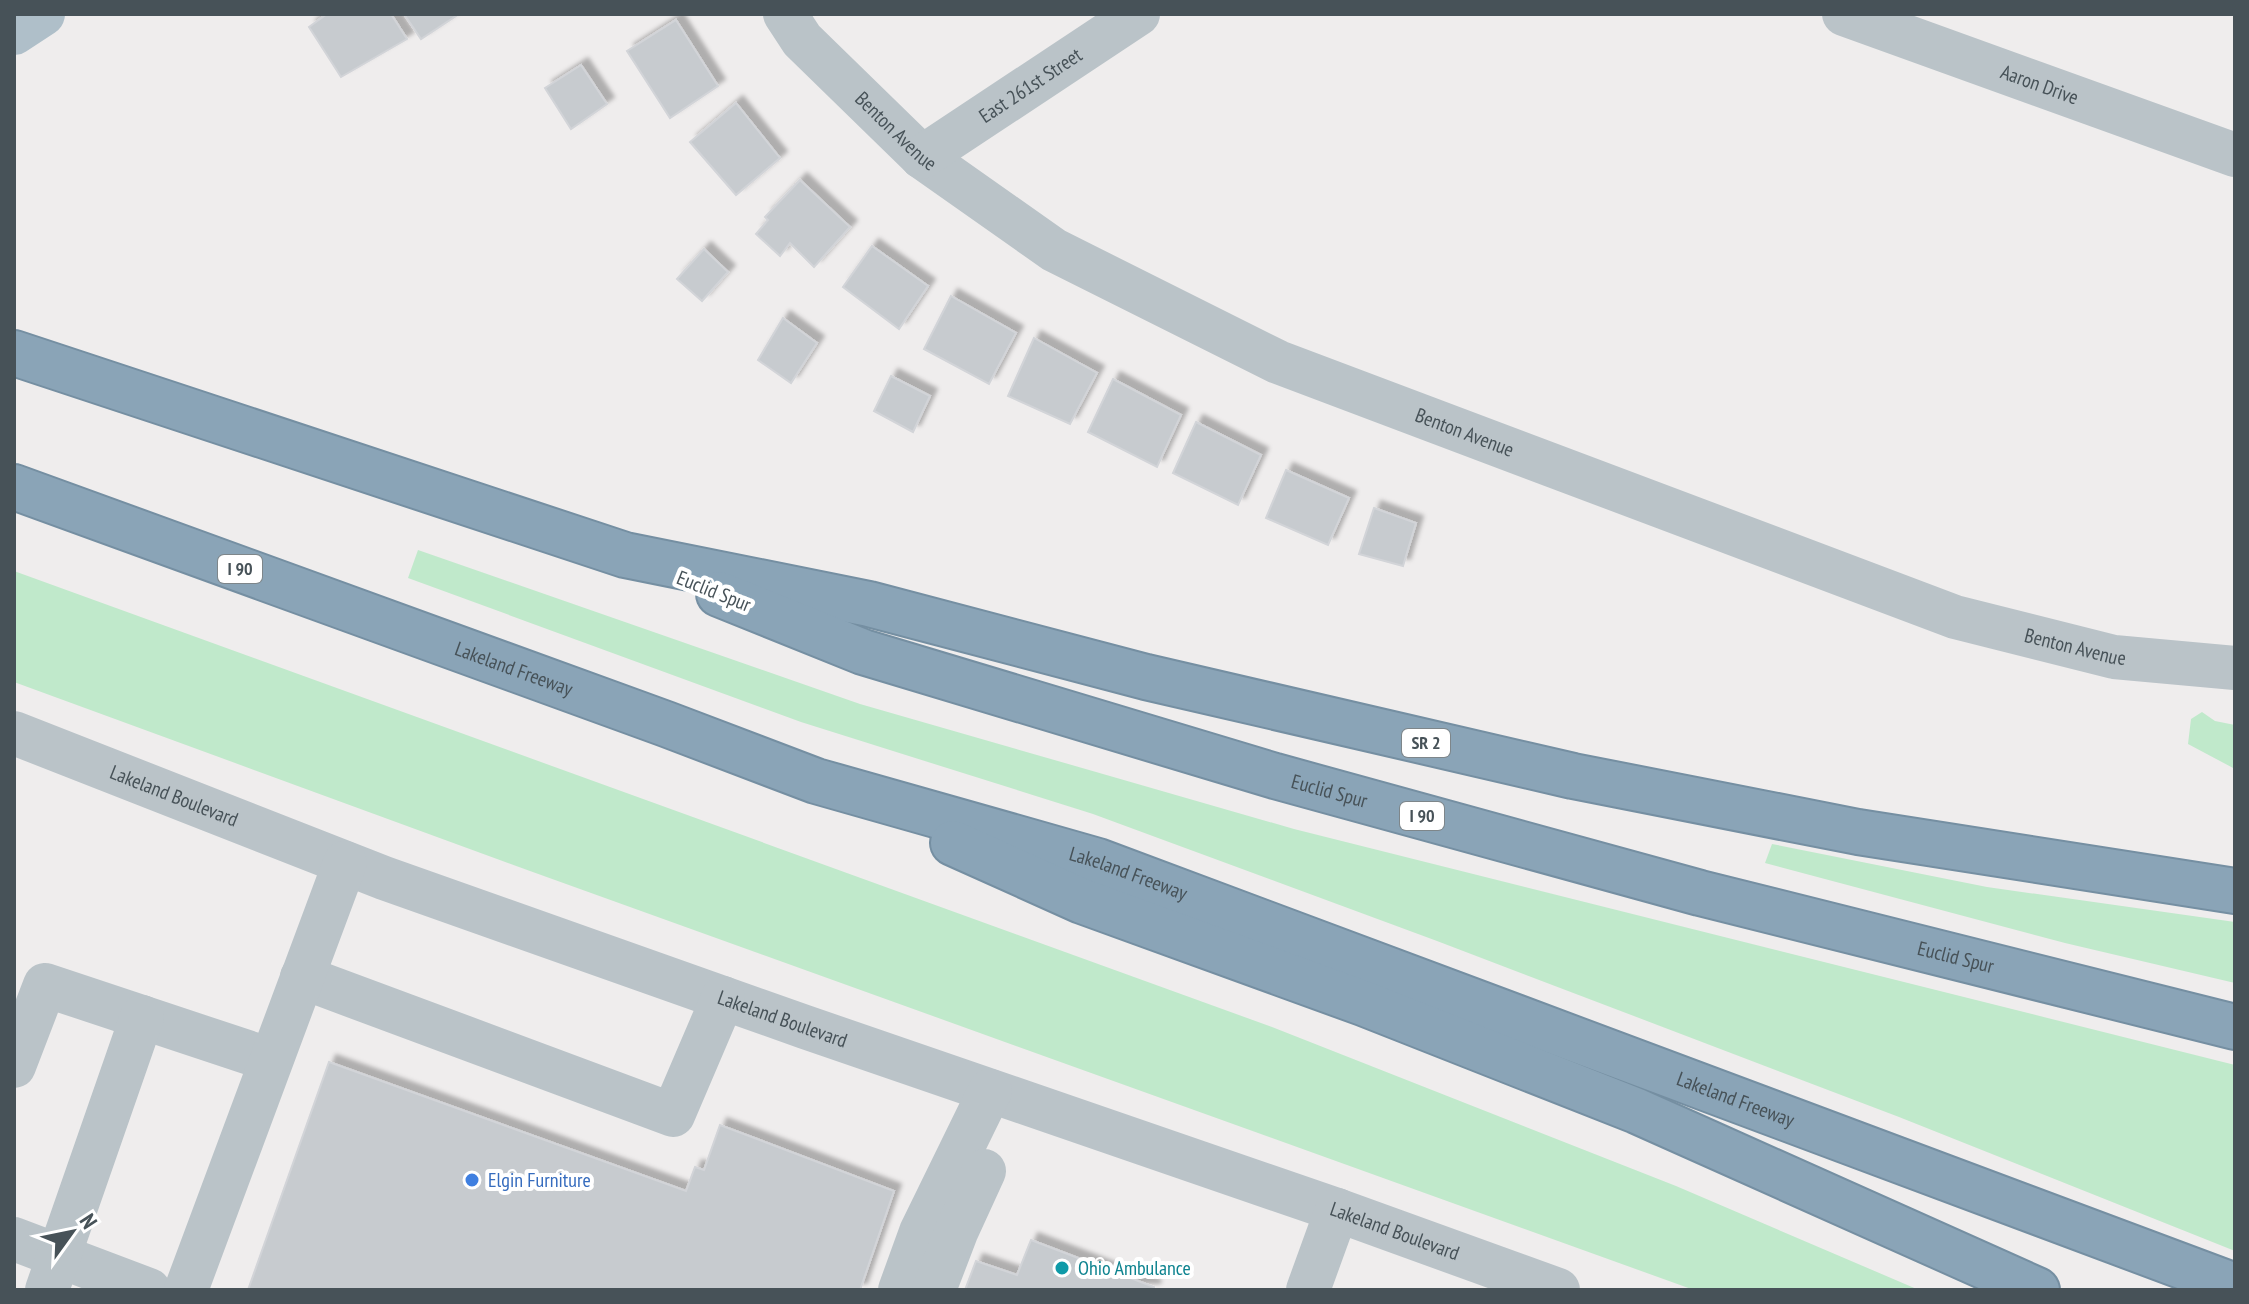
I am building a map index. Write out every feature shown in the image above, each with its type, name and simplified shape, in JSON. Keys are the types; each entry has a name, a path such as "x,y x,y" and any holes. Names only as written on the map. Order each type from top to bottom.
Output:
{"highway":[{"name":"I 90","path":"14,353 625,555"},
{"name":"Lakeland Freeway","path":"14,487 816,781 1098,861 2235,1286"},
{"name":"SR 2","path":"625,555 869,604 1146,677 1573,776 1858,832 2235,891"},
{"name":"Euclid Spur","path":"625,555 863,652 1275,776 1700,893 2235,1027"},
{"name":"I 90","path":"816,781 1082,901 1363,1003 1637,1111 2037,1290"}],"street":[{"name":"Benton Avenue","path":"785,14 802,40 922,157 1054,250 1278,362 1955,617 2114,657 2235,668"},
{"name":"East 261st Street","path":"922,157 1138,14"},
{"name":"Aaron Drive","path":"1844,14 2235,155"},
{"name":"Lakeland Boulevard","path":"14,733 345,863 1558,1290"},
{"path":"186,1290 345,863"},
{"path":"302,977 673,1115 723,998"},
{"path":"14,1066 45,985 271,1060"},
{"path":"53,1272 142,1017"},
{"path":"900,1290 921,1232 1002,1095"},
{"path":"934,1290 957,1230 1000,1136 1002,1095"},
{"path":"1308,1290 1337,1210"},
{"path":"14,1239 53,1272 149,1290"}],"green space":[{"path":"418,550 860,704 1294,829 2235,1065 2235,1251 1899,1117 1093,814 801,722 408,578"},
{"path":"14,571 1272,1027 1676,1186 1919,1290 1694,1290 14,682"},
{"path":"2202,712 2215,721 2235,725 2235,769 2188,744 2191,719"},
{"path":"1772,844 1987,887 2235,922 2235,983 2065,943 1765,863"}],"building":[{"path":"327,14 391,14 407,39 341,77 309,27"},
{"path":"404,14 459,14 421,39"},
{"path":"676,20 718,86 670,118 627,51"},
{"path":"581,65 607,104 571,129 545,88"},
{"path":"736,103 780,158 736,195 690,142"},
{"path":"800,180 850,227 814,267 790,243 780,256 756,234 768,220 765,217"},
{"path":"872,246 928,286 899,329 843,287"},
{"path":"704,249 728,272 702,301 677,279"},
{"path":"951,296 1016,333 989,384 924,349"},
{"path":"783,318 817,343 791,383 758,360"},
{"path":"1034,338 1097,373 1070,424 1008,396"},
{"path":"891,376 930,396 913,432 874,411"},
{"path":"1113,379 1181,415 1157,467 1088,432"},
{"path":"1196,422 1261,455 1238,505 1173,473"},
{"path":"1286,470 1349,498 1328,545 1266,518"},
{"path":"1374,508 1416,523 1403,566 1359,554"},
{"name":"Elgin Furniture","path":"329,1062 686,1191 695,1167 704,1170 720,1125 894,1191 860,1290 248,1290"},
{"name":"Ohio Ambulance","path":"1031,1240 1154,1287 1153,1290 965,1290 976,1261 1017,1275"}],"place":[{"name":"Elgin Furniture","path":"472,1180"},
{"name":"Ohio Ambulance","path":"1062,1268"}]}
